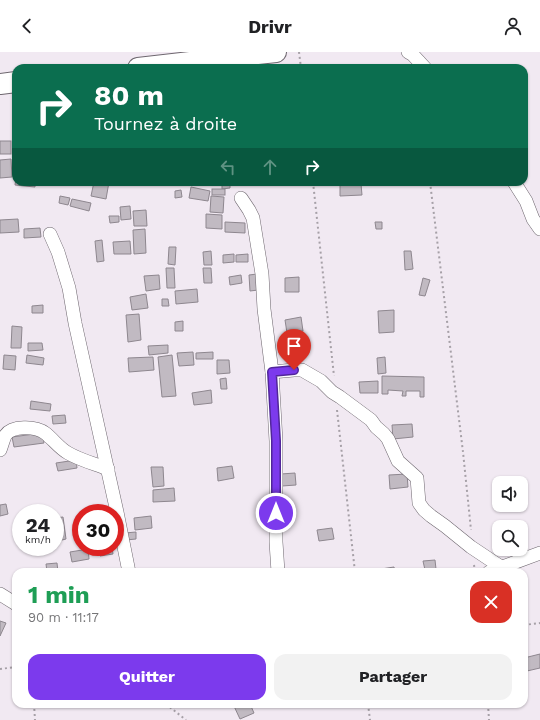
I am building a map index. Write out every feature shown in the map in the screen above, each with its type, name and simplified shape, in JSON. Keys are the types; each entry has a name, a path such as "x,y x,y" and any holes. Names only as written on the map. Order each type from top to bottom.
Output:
{"main road":[{"path":"172,64 276,52"},
{"path":"0,84 12,82"}],"street":[{"path":"408,52 421,64"},
{"path":"517,186 526,201 533,219 540,229"},
{"path":"241,198 250,210 253,218 262,274 264,309 272,372 276,441 276,542 278,568"},
{"path":"50,234 58,252 69,288 75,323 118,512 128,568"},
{"path":"272,372 302,370 321,381 332,392 371,420 388,439 398,461 417,478 419,503 424,510 473,548 501,567 540,552"},
{"path":"0,450 6,435 9,432 24,428 34,428 43,431 66,452 75,457 108,469"},
{"path":"0,594 12,602"}],"path":[{"path":"299,52 300,64"},
{"path":"430,186 463,452 475,568"},
{"path":"528,624 540,623"},
{"path":"0,669 12,668"},
{"path":"34,708 35,720"},
{"path":"171,708 186,720"},
{"path":"368,708 370,720"},
{"path":"488,708 489,720"}],"building":[{"path":"0,141 11,141 11,154 0,154"},
{"path":"11,159 12,177 0,178 0,160"},
{"path":"93,186 108,186 106,199 91,196"},
{"path":"222,186 230,186 230,188 222,189"},
{"path":"340,186 361,186 362,195 340,196"},
{"path":"191,187 210,191 208,201 189,198"},
{"path":"212,189 225,189 225,195 212,195"},
{"path":"181,190 182,197 175,198 175,191"},
{"path":"60,196 70,198 68,205 59,203"},
{"path":"211,196 224,197 223,213 210,212"},
{"path":"72,199 91,203 89,211 70,206"},
{"path":"130,206 131,219 121,220 120,207"},
{"path":"146,210 147,226 134,226 133,211"},
{"path":"206,214 222,215 222,229 206,228"},
{"path":"109,216 119,216 119,222 110,223"},
{"path":"18,219 19,232 0,233 0,220"},
{"path":"225,222 245,223 245,233 225,232"},
{"path":"375,222 382,222 382,229 376,229"},
{"path":"40,228 41,237 24,238 24,229"},
{"path":"145,229 146,253 134,254 133,230"},
{"path":"102,240 104,261 97,262 95,241"},
{"path":"130,241 131,254 114,254 113,242"},
{"path":"169,247 176,247 175,265 168,264"},
{"path":"211,251 212,265 204,265 203,252"},
{"path":"404,251 411,251 413,269 405,270"},
{"path":"234,254 234,262 223,263 223,255"},
{"path":"248,254 248,262 236,262 236,255"},
{"path":"166,268 174,268 175,288 167,288"},
{"path":"203,268 211,268 212,283 204,283"},
{"path":"257,274 258,290 250,291 249,275"},
{"path":"159,275 160,289 146,291 144,276"},
{"path":"241,275 242,283 230,285 229,277"},
{"path":"299,277 299,292 285,292 285,278"},
{"path":"423,278 430,280 425,296 419,295"},
{"path":"197,289 198,302 176,304 175,291"},
{"path":"146,294 148,308 132,310 130,297"},
{"path":"162,299 168,299 169,306 162,306"},
{"path":"43,305 43,313 32,313 32,306"},
{"path":"394,310 394,332 379,333 378,311"},
{"path":"139,314 141,340 128,342 126,315"},
{"path":"301,317 303,331 287,333 285,320"},
{"path":"183,321 183,331 175,331 175,322"},
{"path":"12,326 22,327 21,348 11,348"},
{"path":"302,333 304,347 291,349 289,335"},
{"path":"28,343 42,343 43,350 28,351"},
{"path":"168,345 168,353 149,355 148,346"},
{"path":"193,352 194,365 179,366 177,353"},
{"path":"213,352 213,359 196,359 196,353"},
{"path":"4,355 16,356 15,370 3,369"},
{"path":"27,355 44,358 43,365 26,363"},
{"path":"172,355 176,396 162,397 158,357"},
{"path":"153,357 154,370 129,372 128,358"},
{"path":"385,357 386,373 378,374 377,358"},
{"path":"217,360 229,360 230,373 217,374"},
{"path":"382,376 424,377 424,397 420,397 420,391 406,391 406,396 402,396 403,391 388,390 388,394 382,394"},
{"path":"226,378 227,389 221,389 220,379"},
{"path":"378,381 378,393 360,393 359,382"},
{"path":"211,390 212,403 194,405 192,393"},
{"path":"31,401 51,404 50,411 30,409"},
{"path":"65,415 66,423 53,424 52,416"},
{"path":"412,424 413,437 393,439 392,425"},
{"path":"42,433 44,443 14,447 12,437"},
{"path":"76,460 77,468 58,471 56,463"},
{"path":"232,466 234,478 218,481 217,468"},
{"path":"151,467 163,467 164,486 153,487"},
{"path":"295,473 296,485 282,486 281,474"},
{"path":"407,474 408,487 390,489 389,475"},
{"path":"174,488 175,501 153,502 153,490"},
{"path":"6,504 8,514 0,516 0,505"},
{"path":"151,516 152,528 135,530 134,518"},
{"path":"64,524 66,539 64,540"},
{"path":"332,528 334,539 319,541 317,530"},
{"path":"136,532 136,539 126,540 125,533"},
{"path":"70,552 72,552 72,556 89,556 89,559 72,562"},
{"path":"435,560 436,568 425,568 423,561"},
{"path":"57,563 58,568 46,568 46,564"},
{"path":"0,621 6,623 0,636"},
{"path":"540,654 540,668 528,671 528,657"},
{"path":"235,708 252,708 254,713 240,719"}],"route":[{"path":"276,513 276,441 272,372 294,370"}]}
